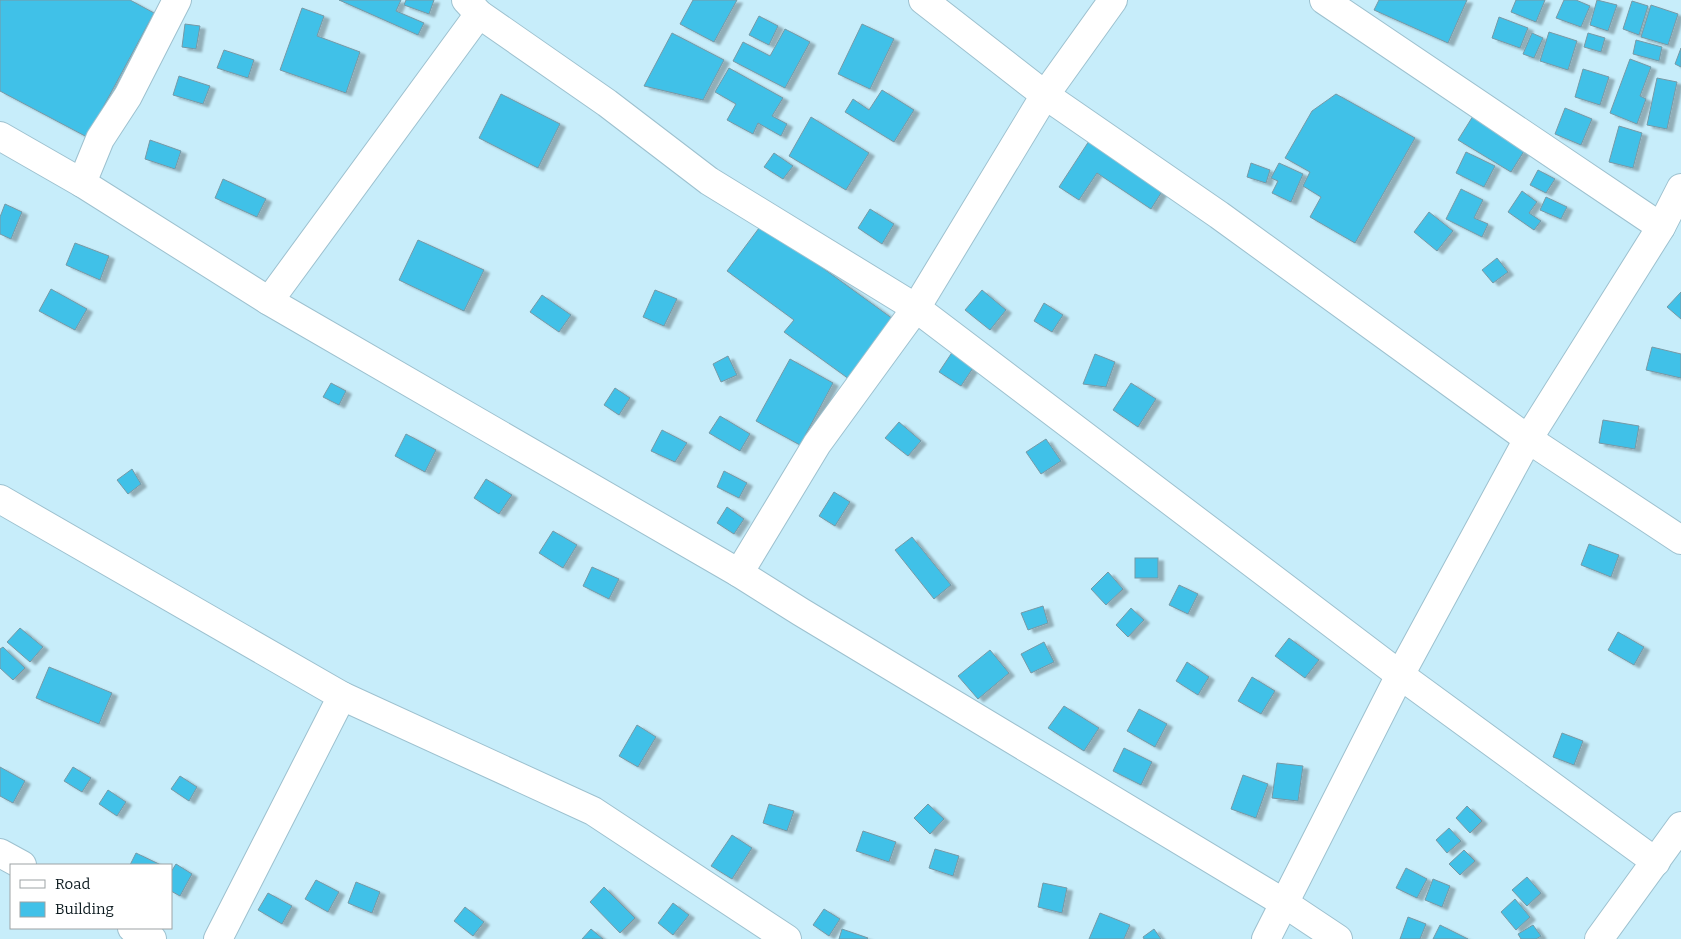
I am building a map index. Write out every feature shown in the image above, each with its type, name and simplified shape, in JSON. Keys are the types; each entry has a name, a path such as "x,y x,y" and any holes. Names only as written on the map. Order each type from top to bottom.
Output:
{"street":[{"path":"82,183 100,139 128,96 177,0"},
{"path":"923,0 1045,95 1219,215 1528,439 1681,540"},
{"path":"739,573 817,444 916,308 1045,95 1113,0"},
{"path":"1324,0 1661,227"},
{"path":"269,301 473,7 607,103 709,181 916,308 1400,675 1656,862"},
{"path":"0,136 82,183 269,301 739,573 800,612 1284,903 1338,939"},
{"path":"1266,939 1400,675 1528,439 1661,227 1681,188"},
{"path":"0,499 342,696 592,811 773,935"},
{"path":"218,939 342,696"},
{"path":"1599,939 1681,826"},
{"path":"0,853 20,864"},
{"path":"134,929 152,939"}],"building":[{"path":"0,0 130,0 154,13 87,137 0,91"},
{"path":"339,0 401,0 396,11 424,23 418,35"},
{"path":"406,0 434,0 429,14 404,5"},
{"path":"693,0 737,0 714,42 680,24"},
{"path":"1379,0 1467,0 1448,43 1374,10"},
{"path":"1516,0 1545,0 1536,22 1511,12"},
{"path":"1564,0 1576,0 1590,6 1581,27 1556,18"},
{"path":"1597,0 1617,5 1608,31 1590,25"},
{"path":"1632,1 1648,6 1639,35 1623,29"},
{"path":"1651,5 1678,14 1668,45 1641,37"},
{"path":"302,8 324,16 317,36 360,52 346,93 280,70"},
{"path":"759,16 778,26 769,45 749,35"},
{"path":"1499,17 1528,28 1520,48 1492,38"},
{"path":"185,24 200,26 196,49 182,47"},
{"path":"862,24 894,39 870,89 838,74"},
{"path":"785,29 810,42 785,88 733,61 743,42 770,56"},
{"path":"1549,32 1577,41 1568,70 1540,61"},
{"path":"672,33 724,60 703,100 644,86"},
{"path":"1532,33 1543,38 1534,58 1523,54"},
{"path":"1588,33 1605,38 1601,52 1584,47"},
{"path":"1636,40 1662,47 1659,61 1633,54"},
{"path":"1681,48 1681,67 1675,64"},
{"path":"224,50 254,60 248,78 217,68"},
{"path":"1630,59 1651,67 1640,96 1646,99 1637,124 1610,113"},
{"path":"729,68 783,98 772,116 787,124 781,136 758,123 753,134 727,120 736,104 715,92"},
{"path":"1583,69 1609,77 1600,105 1575,97"},
{"path":"179,76 210,86 203,104 173,95"},
{"path":"1657,78 1677,82 1667,129 1647,125"},
{"path":"882,90 914,110 894,142 845,112 853,99 869,110"},
{"path":"501,94 560,124 538,168 479,138"},
{"path":"1336,94 1415,138 1355,243 1310,217 1321,197 1303,186 1310,172 1285,158 1312,111"},
{"path":"1565,108 1592,119 1581,145 1555,134"},
{"path":"1473,116 1526,148 1511,172 1458,140"},
{"path":"811,117 869,153 846,190 789,156"},
{"path":"1619,126 1642,133 1633,168 1609,162"},
{"path":"150,140 181,151 175,169 145,159"},
{"path":"1089,141 1163,190 1151,209 1097,173 1079,200 1059,187"},
{"path":"1466,152 1495,166 1484,187 1456,173"},
{"path":"774,153 793,166 783,179 764,167"},
{"path":"1251,163 1270,170 1266,183 1247,177"},
{"path":"1279,163 1303,174 1291,202 1272,193 1278,181 1271,178"},
{"path":"1538,170 1555,179 1546,193 1530,185"},
{"path":"223,179 266,199 257,217 215,198"},
{"path":"1461,189 1483,200 1474,218 1488,224 1482,237 1446,219"},
{"path":"1522,191 1537,202 1529,213 1541,221 1534,230 1508,212"},
{"path":"1546,197 1567,207 1561,219 1540,210"},
{"path":"5,204 22,212 11,239 0,234 0,217"},
{"path":"870,209 894,224 882,244 858,228"},
{"path":"1429,212 1453,231 1437,251 1414,232"},
{"path":"762,224 893,319 849,379 784,332 794,320 727,271"},
{"path":"418,240 484,270 464,311 399,280"},
{"path":"75,243 109,256 100,280 66,265"},
{"path":"1497,258 1508,272 1493,283 1482,270"},
{"path":"51,289 87,309 75,330 39,311"},
{"path":"655,290 677,299 664,326 643,317"},
{"path":"982,290 1006,310 990,330 965,310"},
{"path":"1681,292 1681,319 1667,307"},
{"path":"542,295 571,315 559,332 530,312"},
{"path":"1044,303 1063,315 1052,332 1034,321"},
{"path":"1652,347 1681,354 1681,378 1646,370"},
{"path":"953,351 975,365 961,386 939,372"},
{"path":"1095,354 1115,362 1106,387 1083,384"},
{"path":"728,356 737,375 721,382 713,364"},
{"path":"790,359 833,383 800,445 756,421"},
{"path":"331,383 346,391 339,405 323,397"},
{"path":"1131,383 1156,399 1138,427 1113,410"},
{"path":"615,388 630,398 619,415 604,405"},
{"path":"720,416 750,434 740,451 709,433"},
{"path":"1603,420 1639,426 1635,449 1599,443"},
{"path":"899,422 921,441 908,456 885,438"},
{"path":"662,430 687,443 675,462 651,451"},
{"path":"406,434 436,450 425,472 395,456"},
{"path":"1046,439 1061,461 1041,474 1026,452"},
{"path":"132,469 141,484 128,494 117,480"},
{"path":"724,471 747,483 739,498 717,487"},
{"path":"486,479 512,495 499,514 474,498"},
{"path":"834,492 850,502 835,526 819,516"},
{"path":"727,507 744,519 734,534 717,523"},
{"path":"553,531 577,545 563,568 539,553"},
{"path":"912,537 951,585 934,599 895,550"},
{"path":"1589,544 1619,555 1611,577 1581,565"},
{"path":"1135,558 1158,558 1158,578 1135,578"},
{"path":"592,567 619,579 609,599 583,586"},
{"path":"1108,572 1123,589 1106,605 1091,589"},
{"path":"1179,585 1198,594 1188,614 1169,605"},
{"path":"1043,606 1048,623 1028,630 1021,613"},
{"path":"1131,608 1144,620 1128,637 1116,625"},
{"path":"20,628 43,647 30,662 7,642"},
{"path":"1618,632 1644,647 1634,665 1608,650"},
{"path":"1289,638 1319,660 1305,678 1275,656"},
{"path":"1044,642 1054,662 1031,673 1021,654"},
{"path":"3,647 25,668 13,680 0,668 0,649"},
{"path":"990,650 1009,673 978,699 958,676"},
{"path":"1187,662 1209,677 1198,695 1176,681"},
{"path":"49,667 112,693 99,724 36,698"},
{"path":"1252,677 1275,691 1261,714 1238,701"},
{"path":"1064,706 1099,728 1084,751 1048,728"},
{"path":"1139,709 1167,724 1155,747 1127,731"},
{"path":"637,725 656,737 638,767 619,756"},
{"path":"1562,733 1583,741 1574,765 1553,757"},
{"path":"1124,748 1152,762 1141,785 1113,771"},
{"path":"1277,763 1303,766 1298,801 1272,798"},
{"path":"0,767 25,781 13,803 0,796"},
{"path":"73,767 91,778 82,792 64,781"},
{"path":"1243,775 1268,784 1256,818 1231,809"},
{"path":"180,776 197,787 189,801 171,789"},
{"path":"108,790 126,802 117,816 99,804"},
{"path":"769,804 794,811 787,831 763,823"},
{"path":"928,804 944,819 930,834 914,818"},
{"path":"1467,806 1482,821 1470,833 1456,818"},
{"path":"1449,828 1461,841 1447,853 1436,840"},
{"path":"863,831 896,842 889,862 856,851"},
{"path":"732,835 752,848 732,879 711,866"},
{"path":"935,849 959,856 953,876 929,868"},
{"path":"1464,850 1475,861 1460,875 1449,864"},
{"path":"136,853 159,864 130,864"},
{"path":"176,864 192,874 180,896 172,892 172,870"},
{"path":"1406,868 1427,879 1417,898 1396,888"},
{"path":"1527,877 1541,893 1527,906 1512,890"},
{"path":"1433,879 1450,886 1442,907 1425,900"},
{"path":"316,880 339,892 328,912 305,899"},
{"path":"356,882 380,892 372,913 348,903"},
{"path":"1043,883 1067,888 1062,913 1038,907"},
{"path":"604,887 635,918 620,933 590,902"},
{"path":"268,893 292,906 282,924 258,910"},
{"path":"1515,899 1530,917 1516,930 1501,912"},
{"path":"673,903 689,915 673,935 658,923"},
{"path":"465,907 484,922 473,936 454,921"},
{"path":"824,909 840,919 829,936 813,925"},
{"path":"1100,913 1130,925 1124,939 1089,939"},
{"path":"1408,917 1426,924 1420,939 1400,939"},
{"path":"1440,925 1468,939 1433,939"},
{"path":"1533,925 1541,936 1536,939 1521,939 1518,934"},
{"path":"591,929 603,939 582,939"},
{"path":"842,929 868,938 839,939"},
{"path":"1154,929 1161,939 1144,939 1143,937"}]}
